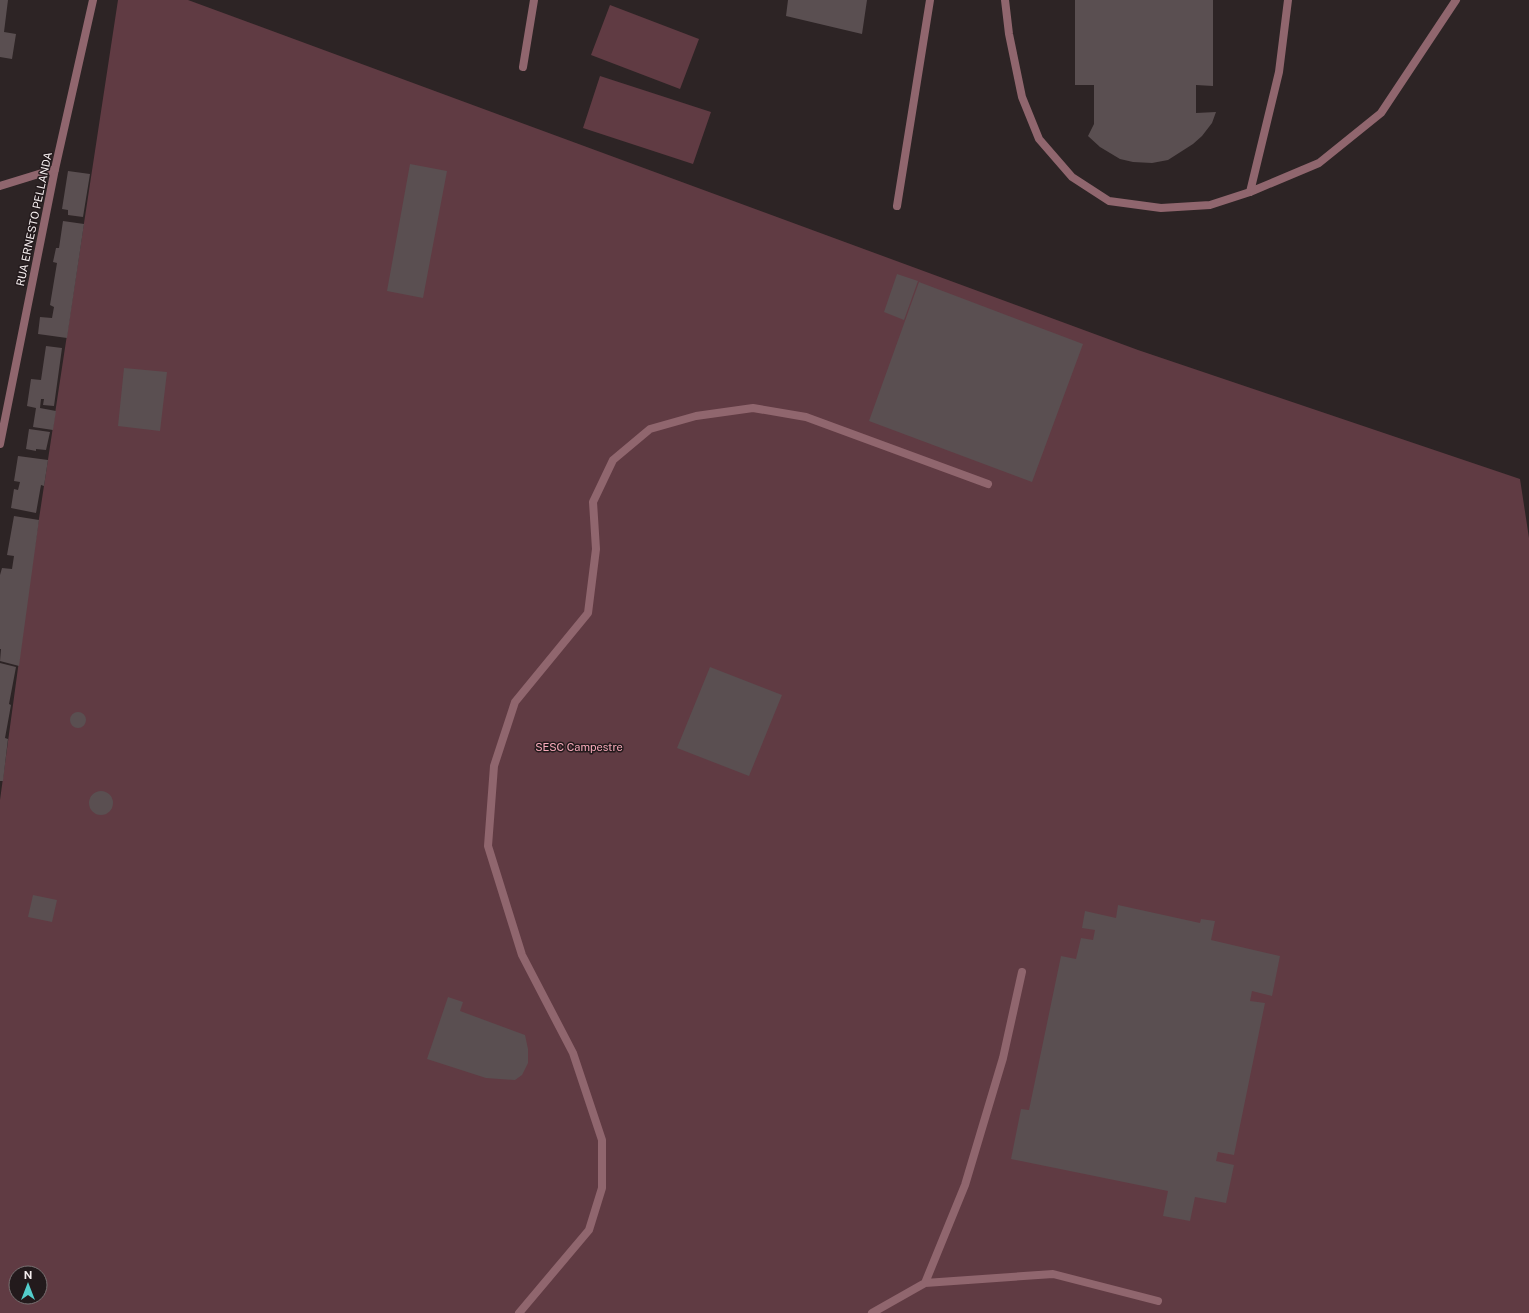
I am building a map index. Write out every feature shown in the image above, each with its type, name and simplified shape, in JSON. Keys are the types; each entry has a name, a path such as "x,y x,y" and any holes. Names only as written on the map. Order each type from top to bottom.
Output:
{"street":[{"name":"RUA ERNESTO PELLANDA","path":"0,444 55,169 93,0"},
{"path":"523,67 534,0"},
{"path":"897,206 930,0"},
{"path":"1005,0 1009,34 1022,96 1039,139 1072,177 1109,201 1161,208 1210,205 1250,192 1319,163 1381,114 1456,0"},
{"path":"1250,192 1279,72 1288,0"},
{"path":"0,186 55,169"},
{"path":"519,1313 589,1230 602,1188 602,1140 573,1053 522,955 488,846 494,766 515,702 588,613 596,550 593,502 613,460 650,429 696,416 753,408 806,417 988,484"},
{"path":"925,1283 965,1185 1003,1058 1022,972"},
{"path":"872,1313 925,1283 1053,1274 1158,1301"}],"green space":[{"name":"SESC Campestre","path":"118,0 188,0 1138,350 1520,479 1529,538 1529,1313 0,1313 0,800 33,558"},
{"path":"610,5 699,39 680,89 591,55"},
{"path":"600,76 711,112 693,164 583,128"}],"building":[{"path":"0,0 8,0 4,32 16,34 12,59 0,57"},
{"path":"788,0 867,0 862,34 786,16"},
{"path":"1075,0 1213,0 1213,86 1196,85 1196,113 1216,112 1212,123 1202,136 1193,144 1168,160 1152,163 1133,162 1120,159 1100,147 1088,136 1094,124 1094,85 1075,85"},
{"path":"410,164 447,171 423,298 387,291"},
{"path":"68,171 90,174 83,217 68,215 68,210 62,209"},
{"path":"63,221 84,224 67,338 38,334 40,317 52,318 54,307 50,305 57,263 53,262 56,248 59,248"},
{"path":"897,274 918,281 904,320 884,312"},
{"path":"919,282 1083,344 1032,482 869,421"},
{"path":"46,346 62,348 54,406 43,405 44,399 41,399 40,408 56,411 53,430 33,427 36,408 27,406 31,379 41,380"},
{"path":"124,368 167,372 160,431 118,426"},
{"path":"29,429 50,432 46,450 36,449 36,451 26,449"},
{"path":"18,456 48,460 44,486 41,485 36,513 11,508 14,489 18,490 20,482 14,481"},
{"path":"14,516 39,520 19,666 0,661 0,575 2,568 12,569 14,556 7,555"},
{"path":"0,663 16,667 9,704 11,705 5,738 8,739 3,781 0,781"},
{"path":"710,667 782,695 749,776 677,748"},
{"path":"78,712 84,714 86,720 84,726 78,728 72,726 70,720 72,714"},
{"path":"101,791 109,795 113,803 109,811 101,815 93,811 89,803 93,795"},
{"path":"33,895 57,900 52,922 28,917"},
{"path":"1118,905 1200,923 1201,919 1215,921 1211,940 1280,956 1272,996 1252,991 1250,1001 1265,1003 1234,1155 1218,1152 1216,1161 1234,1165 1226,1203 1195,1197 1190,1221 1163,1216 1168,1191 1011,1159 1021,1109 1029,1110 1061,956 1076,959 1081,938 1093,940 1095,930 1082,928 1085,911 1116,918"},
{"path":"448,997 463,1002 460,1011 525,1035 528,1049 528,1063 522,1075 515,1080 486,1078 427,1059"}]}
